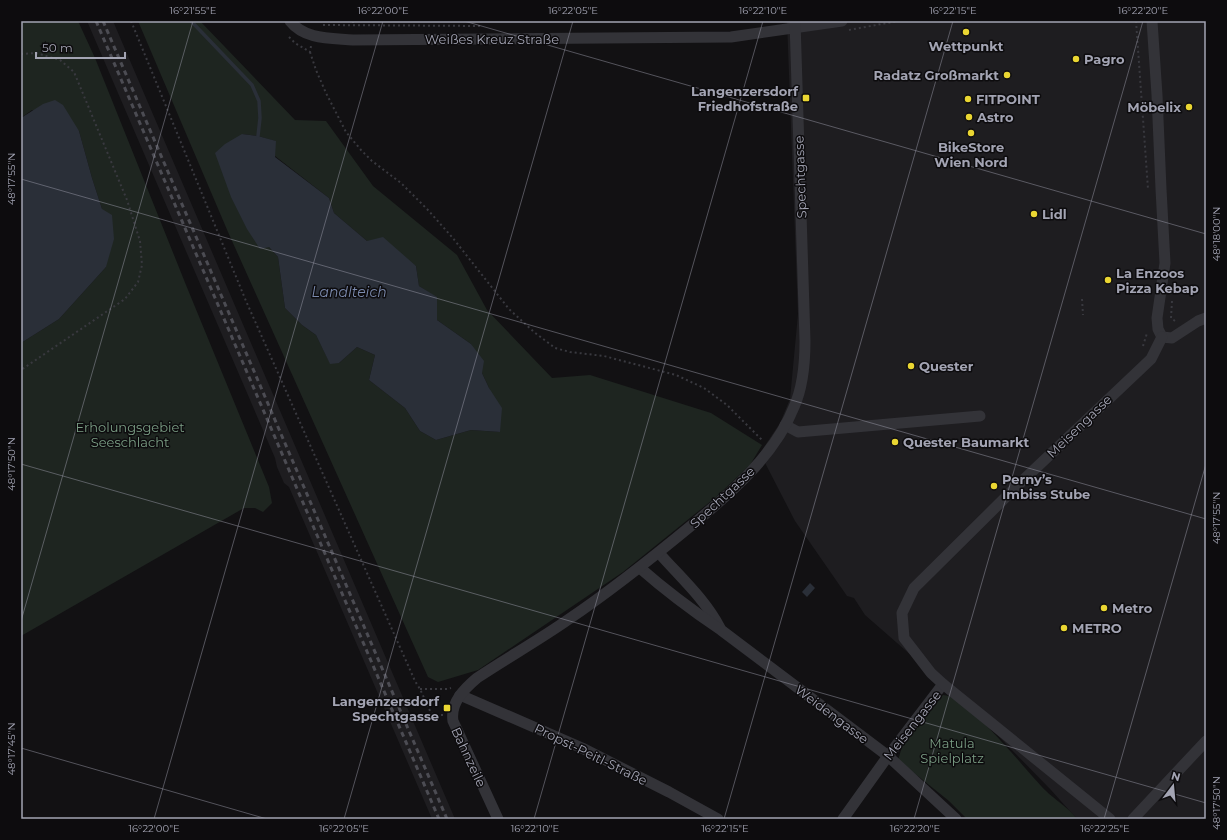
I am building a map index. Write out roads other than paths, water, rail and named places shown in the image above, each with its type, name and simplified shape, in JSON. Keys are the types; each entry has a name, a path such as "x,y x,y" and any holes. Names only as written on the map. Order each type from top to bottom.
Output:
{"street":[{"name":"Weißes Kreuz Straße","path":"290,21 296,28 313,37 353,40 731,37 795,24 842,21"},
{"path":"1152,21 1165,263 1157,318 1158,329 1162,337 1172,338 1198,321 1206,318"},
{"name":"Spechtgasse","path":"456,691 468,686 477,678 569,619 659,553 737,486 753,469 786,425 798,396 802,378 805,350 795,24"},
{"name":"Meisengasse","path":"843,819 888,756 943,684 932,673 904,638 902,613 914,588 1019,484 1151,359 1162,337"},
{"path":"786,425 798,432 980,416"},
{"name":"Weidengasse","path":"659,553 700,598 714,616 721,630"},
{"name":"Weidengasse","path":"640,568 888,756 956,819"},
{"path":"943,684 1110,819"},
{"name":"Bahnzeile","path":"456,691 452,716 456,729 498,819"},
{"name":"Propst-Peitl-Straße","path":"456,691 582,748 669,792 718,819"},
{"path":"1133,819 1206,742"}],"water":[{"path":"55,100 63,105 79,131 102,209 112,215 114,239 106,267 59,319 21,343 21,118 43,104"},
{"name":"Landlteich","path":"242,134 258,136 276,141 275,157 329,198 334,213 367,241 383,237 416,266 419,286 437,297 437,320 471,344 484,361 482,373 489,388 502,408 500,432 471,430 436,440 420,431 405,408 369,380 375,355 357,347 339,363 330,364 316,335 302,325 285,308 278,257 269,247 260,249 247,229 231,197 215,153 225,144"},
{"path":"810,583 815,588 807,597 802,592"}],"waterway":[{"path":"191,21 252,85 259,101 260,118 258,136"}],"railway":[{"path":"96,21 439,819"},
{"path":"103,21 447,819"}],"place":[{"name":"Wettpunkt","path":"966,32"},
{"name":"Pagro","path":"1076,59"},
{"name":"Radatz Großmarkt","path":"1007,75"},
{"name":"Langenzersdorf Friedhofstraße","path":"806,98"},
{"name":"FITPOINT","path":"968,99"},
{"name":"Möbelix","path":"1189,107"},
{"name":"Astro","path":"969,117"},
{"name":"BikeStore Wien Nord","path":"971,133"},
{"name":"Lidl","path":"1034,214"},
{"name":"La Enzoos Pizza Kebap","path":"1108,280"},
{"name":"Quester","path":"911,366"},
{"name":"Quester Baumarkt","path":"895,442"},
{"name":"Perny’s Imbiss Stube","path":"994,486"},
{"name":"Metro","path":"1104,608"},
{"name":"METRO","path":"1064,628"},
{"name":"Langenzersdorf Spechtgasse","path":"447,708"}],"park label":[{"name":"Erholungsgebiet Seeschlacht","path":"130,434"},
{"name":"Matula Spielplatz","path":"952,750"}]}
